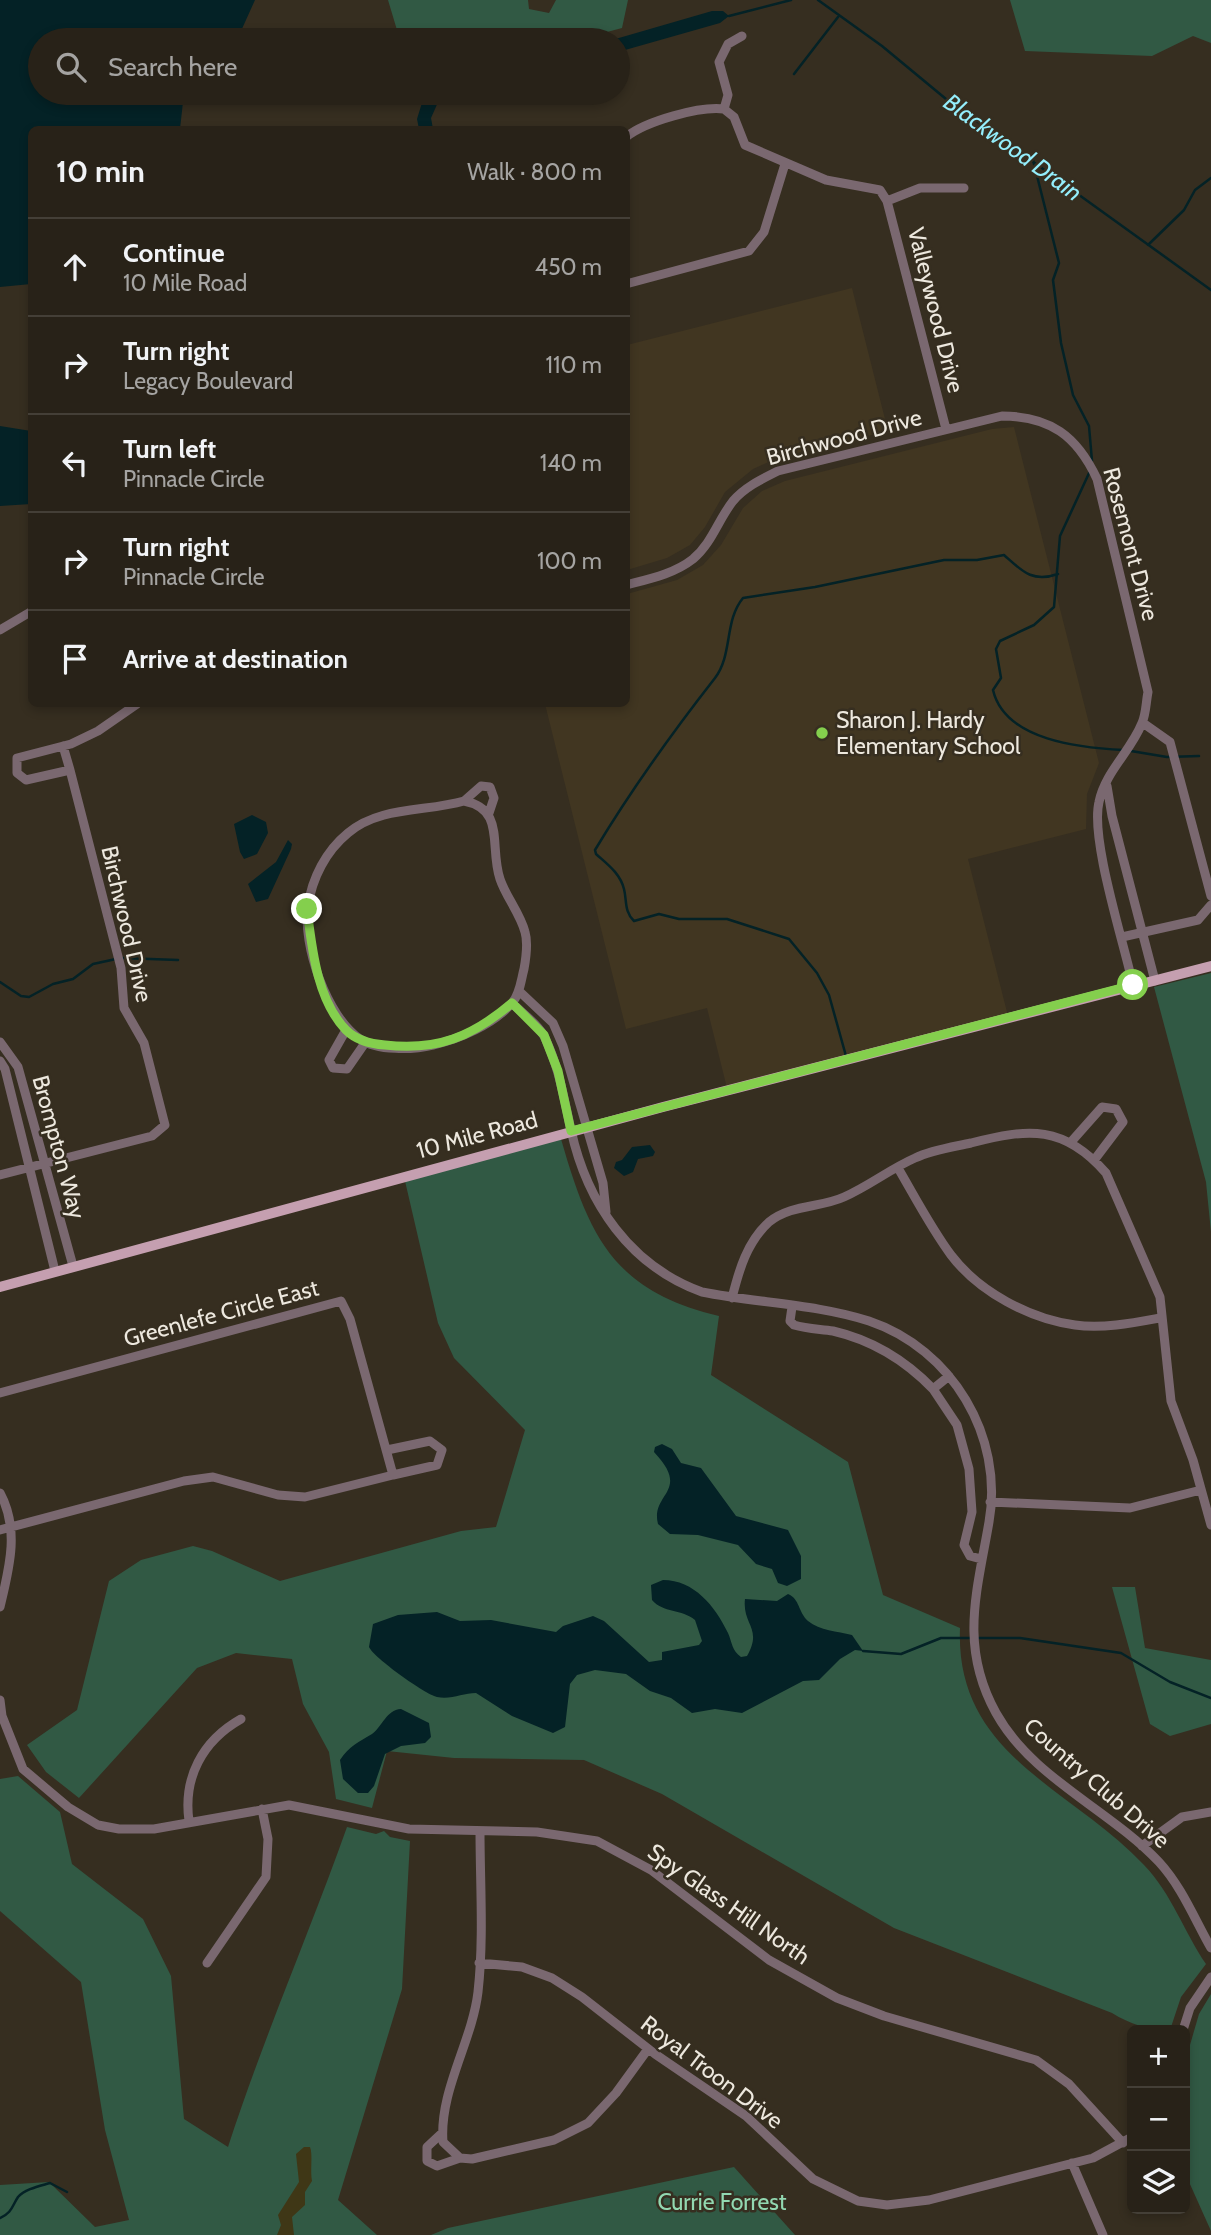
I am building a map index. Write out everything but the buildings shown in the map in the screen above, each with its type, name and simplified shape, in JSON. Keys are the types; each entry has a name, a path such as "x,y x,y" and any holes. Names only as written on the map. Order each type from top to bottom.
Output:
{"main road":[{"name":"10 Mile Road","path":"0,1287 195,1236 571,1131 1211,966"}],"street":[{"name":"Valleywood Drive","path":"742,36 728,44 719,62 728,95 724,109 734,117 744,145 826,180 880,190 887,201 946,429"},
{"path":"630,135 649,124 711,108 724,109"},
{"path":"630,283 749,251 764,232 785,164"},
{"name":"Valleywood Drive","path":"887,201 920,188 964,188"},
{"name":"Rosemont Drive","path":"946,429 1002,416 1035,419 1068,437 1086,455 1097,479 1148,692 1143,723 1113,769 1098,807 1100,845 1133,985"},
{"name":"Birchwood Drive","path":"630,583 674,570 691,560 705,548 733,502 761,479 779,471 946,429"},
{"path":"0,630 28,613"},
{"path":"69,770 26,780 17,773 18,758 63,747 97,731 133,707"},
{"path":"1143,723 1170,742 1211,896"},
{"name":"Birchwood Drive","path":"43,1164 152,1136 164,1125 144,1043 124,1008 121,968 63,747"},
{"path":"481,786 490,787 494,798 489,813 500,879 526,933 525,961 519,990 512,1003 490,1021 447,1041 416,1049 365,1043 346,1030 324,993 312,950 307,909 319,869 348,832 365,822 386,814 440,808 464,801 481,786"},
{"path":"1107,786 1140,933 1155,981"},
{"path":"464,801 481,804 489,813"},
{"path":"1100,845 1118,842"},
{"path":"1122,937 1198,920 1211,905"},
{"name":"Country Club Drive","path":"519,990 553,1024 563,1046 603,1183 606,1212"},
{"name":"Country Club Drive","path":"512,1003 544,1035 558,1071 587,1186 634,1250 653,1268 682,1285 732,1298 847,1316 890,1330 921,1349 949,1376 965,1398 984,1439 990,1473 990,1502 973,1602 974,1648 978,1669 996,1714 1023,1749 1161,1864 1178,1888 1211,1948"},
{"path":"346,1030 332,1049 329,1060 333,1068 347,1069 365,1043"},
{"name":"Brompton Way","path":"0,1042 18,1067 73,1266"},
{"name":"Brompton Way","path":"0,1061 5,1069 55,1271"},
{"path":"1071,1142 1102,1107 1116,1109 1123,1122 1095,1159"},
{"path":"732,1298 750,1245 767,1224 791,1210 842,1198 925,1154 1009,1133 1049,1134 1071,1142 1095,1159 1106,1173 1160,1297 1160,1318 1171,1401 1211,1525"},
{"path":"0,1175 43,1164"},
{"path":"898,1168 953,1257 977,1281 1006,1301 1038,1317 1077,1326 1128,1324 1160,1318"},
{"name":"Greenlefe Circle East","path":"0,1393 341,1301 351,1319 393,1475"},
{"path":"792,1307 790,1321 794,1325 847,1335 879,1346 914,1370 949,1409 965,1449 972,1512 964,1545 970,1556 981,1559"},
{"path":"933,1389 949,1376"},
{"path":"0,1530 213,1477 278,1495 305,1497 437,1465 442,1450 430,1441 387,1450"},
{"path":"990,1502 1130,1508 1201,1490"},
{"path":"0,1493 10,1526 12,1558 0,1607"},
{"name":"Spy Glass Hill North","path":"0,1700 2,1716 23,1769 82,1818 97,1825 136,1830 289,1805 409,1829 537,1832 597,1841 621,1853 680,1891 769,1961 837,1998 884,2016 1036,2060 1069,2084 1123,2143"},
{"path":"189,1821 188,1793 195,1767 222,1730 241,1720"},
{"path":"207,1963 266,1877 268,1839 262,1809"},
{"path":"1142,1846 1182,1817 1211,1812"},
{"path":"460,2158 443,2142 442,2133 450,2091 470,2032 478,1992 480,1831"},
{"name":"Royal Troon Drive","path":"479,1963 522,1967 552,1978 582,1997 648,2049 746,2116 813,2179 858,2201 908,2204 1093,2158 1123,2143"},
{"path":"1185,2025 1190,2008 1211,1977"},
{"path":"442,2133 427,2147 427,2161 437,2166 460,2158 472,2159 502,2154 569,2134 599,2113 648,2049"},
{"path":"1123,2143 1127,2140"},
{"path":"1072,2163 1103,2235"}],"shaded area":[{"path":"852,288 888,431 777,458 753,469 725,492 705,527 690,545 667,558 630,569 630,344"},
{"name":"Sharon J. Hardy Elementary School","path":"1014,427 1099,763 1087,794 1086,829 968,859 1008,1016 727,1088 707,1008 626,1029 546,707 630,707 630,593 677,580 703,565 721,545 743,508 762,491 785,481 992,429"}],"green space":[{"path":"388,0 528,0 529,9 549,13 556,0 628,0 622,28 396,28"},
{"path":"1010,0 1211,0 1211,43 1193,36 1152,56 1025,51"},
{"path":"1211,973 1211,1232 1206,1182 1154,987"},
{"path":"561,1139 583,1204 595,1231 611,1254 630,1275 654,1291 683,1305 719,1316 711,1375 848,1462 883,1595 960,1628 963,1672 976,1708 997,1739 1023,1765 1115,1838 1154,1876 1206,1964 1181,1997 1172,2025 1132,2023 894,1928 662,1794 584,1760 454,1758 387,1751 372,1808 336,1799 329,1752 303,1704 292,1659 236,1653 197,1668 79,1798 46,1772 27,1745 77,1710 109,1581 141,1560 193,1546 212,1551 280,1581 461,1531 496,1527 525,1430 454,1358 438,1323 405,1181"},
{"path":"1112,1587 1135,1587 1145,1648 1211,1660 1211,1724 1170,1736 1150,1724"},
{"path":"18,1776 60,1812 72,1864 143,1919 171,1976 184,2119 228,2147 347,1827 376,1834 384,1831 390,1837 410,1841 402,1989 338,2200 377,2235 0,2235 0,2185 49,2182 95,2227 129,2220 105,2130 81,1982 0,1911 0,1779"},
{"path":"1211,1994 1211,2231 1190,2184 1190,2045 1199,2014"},
{"name":"Currie Forrest","path":"734,2167 795,2235 431,2235 448,2228"}],"sand":[{"path":"304,2147 310,2147 311,2150 312,2181 305,2192 305,2205 292,2217 294,2235 277,2235 281,2225 278,2215 299,2182 296,2154"}],"water":[{"path":"0,0 255,0 242,28 28,28 28,105 183,105 180,126 28,126 28,284 0,287"},
{"path":"712,11 723,11 729,16 720,23 630,49 630,35"},
{"path":"421,105 437,105 431,118 432,126 418,126 417,119"},
{"path":"0,426 28,431 28,504 0,506"},
{"path":"252,815 266,822 268,833 257,854 244,859 234,824"},
{"path":"288,840 292,844 291,849 268,899 256,902 248,884 276,862"},
{"path":"650,1145 655,1152 653,1156 638,1159 633,1172 624,1176 614,1168 616,1162 622,1160 632,1147"},
{"path":"662,1444 672,1449 681,1463 701,1468 736,1516 788,1530 801,1556 801,1579 787,1586 778,1583 772,1569 756,1564 738,1545 698,1535 670,1534 658,1524 659,1505 670,1484 665,1465 654,1452 655,1447"},
{"path":"663,1580 684,1584 702,1596 717,1613 734,1649 741,1657 747,1656 753,1639 746,1615 745,1599 777,1601 788,1594 795,1599 808,1621 823,1629 852,1635 863,1651 855,1650 840,1659 819,1680 803,1681 742,1713 715,1709 692,1713 671,1698 650,1691 626,1674 595,1670 577,1675 570,1684 565,1727 553,1733 512,1716 476,1693 437,1697 390,1667 369,1647 373,1624 398,1615 437,1612 460,1621 491,1620 556,1632 563,1626 593,1616 604,1621 649,1662 662,1660 662,1652 699,1645 702,1641 695,1620 662,1607 652,1600 651,1585"},
{"path":"401,1709 429,1723 431,1737 425,1743 401,1746 385,1754 374,1786 368,1793 358,1793 343,1779 340,1760 351,1748 376,1731 392,1712"}],"waterway":[{"name":"Blackwood Drain","path":"729,16 791,0"},
{"name":"Blackwood Drain","path":"818,0 882,46 946,99 1211,290"},
{"path":"794,74 838,17"},
{"path":"1033,160 1059,263 1053,280 1061,343 1073,395 1089,426 1092,461"},
{"path":"1148,245 1184,210 1195,190 1211,178"},
{"path":"1090,471 1060,536 1054,607 1034,625 1000,641 996,649 1001,678 993,690 1000,707 1013,721 1029,731 1067,744 1124,750"},
{"path":"846,1056 829,995 817,973 789,939 727,919 679,919 659,914 634,921 627,910 624,889 619,878 595,850 652,762 721,669 733,617 743,598 815,587 944,560 977,560 1004,555 1028,574 1041,577 1058,574"},
{"path":"1131,751 1167,757 1199,756"},
{"path":"122,958 178,960"},
{"path":"0,982 21,996 29,997 53,984 73,979 93,964 116,959"},
{"path":"863,1651 901,1654 941,1638 1020,1638 1121,1653 1170,1682 1211,1698"},
{"path":"0,2218 9,2212 21,2194 33,2188 50,2183 67,2192"}],"place":[{"name":"Sharon J. Hardy Elementary School","path":"822,733"}],"route":[{"path":"307,909 312,950 324,993 346,1030 365,1043 416,1049 447,1041 490,1021 512,1003 544,1035 558,1071 571,1131 1133,985"}]}
